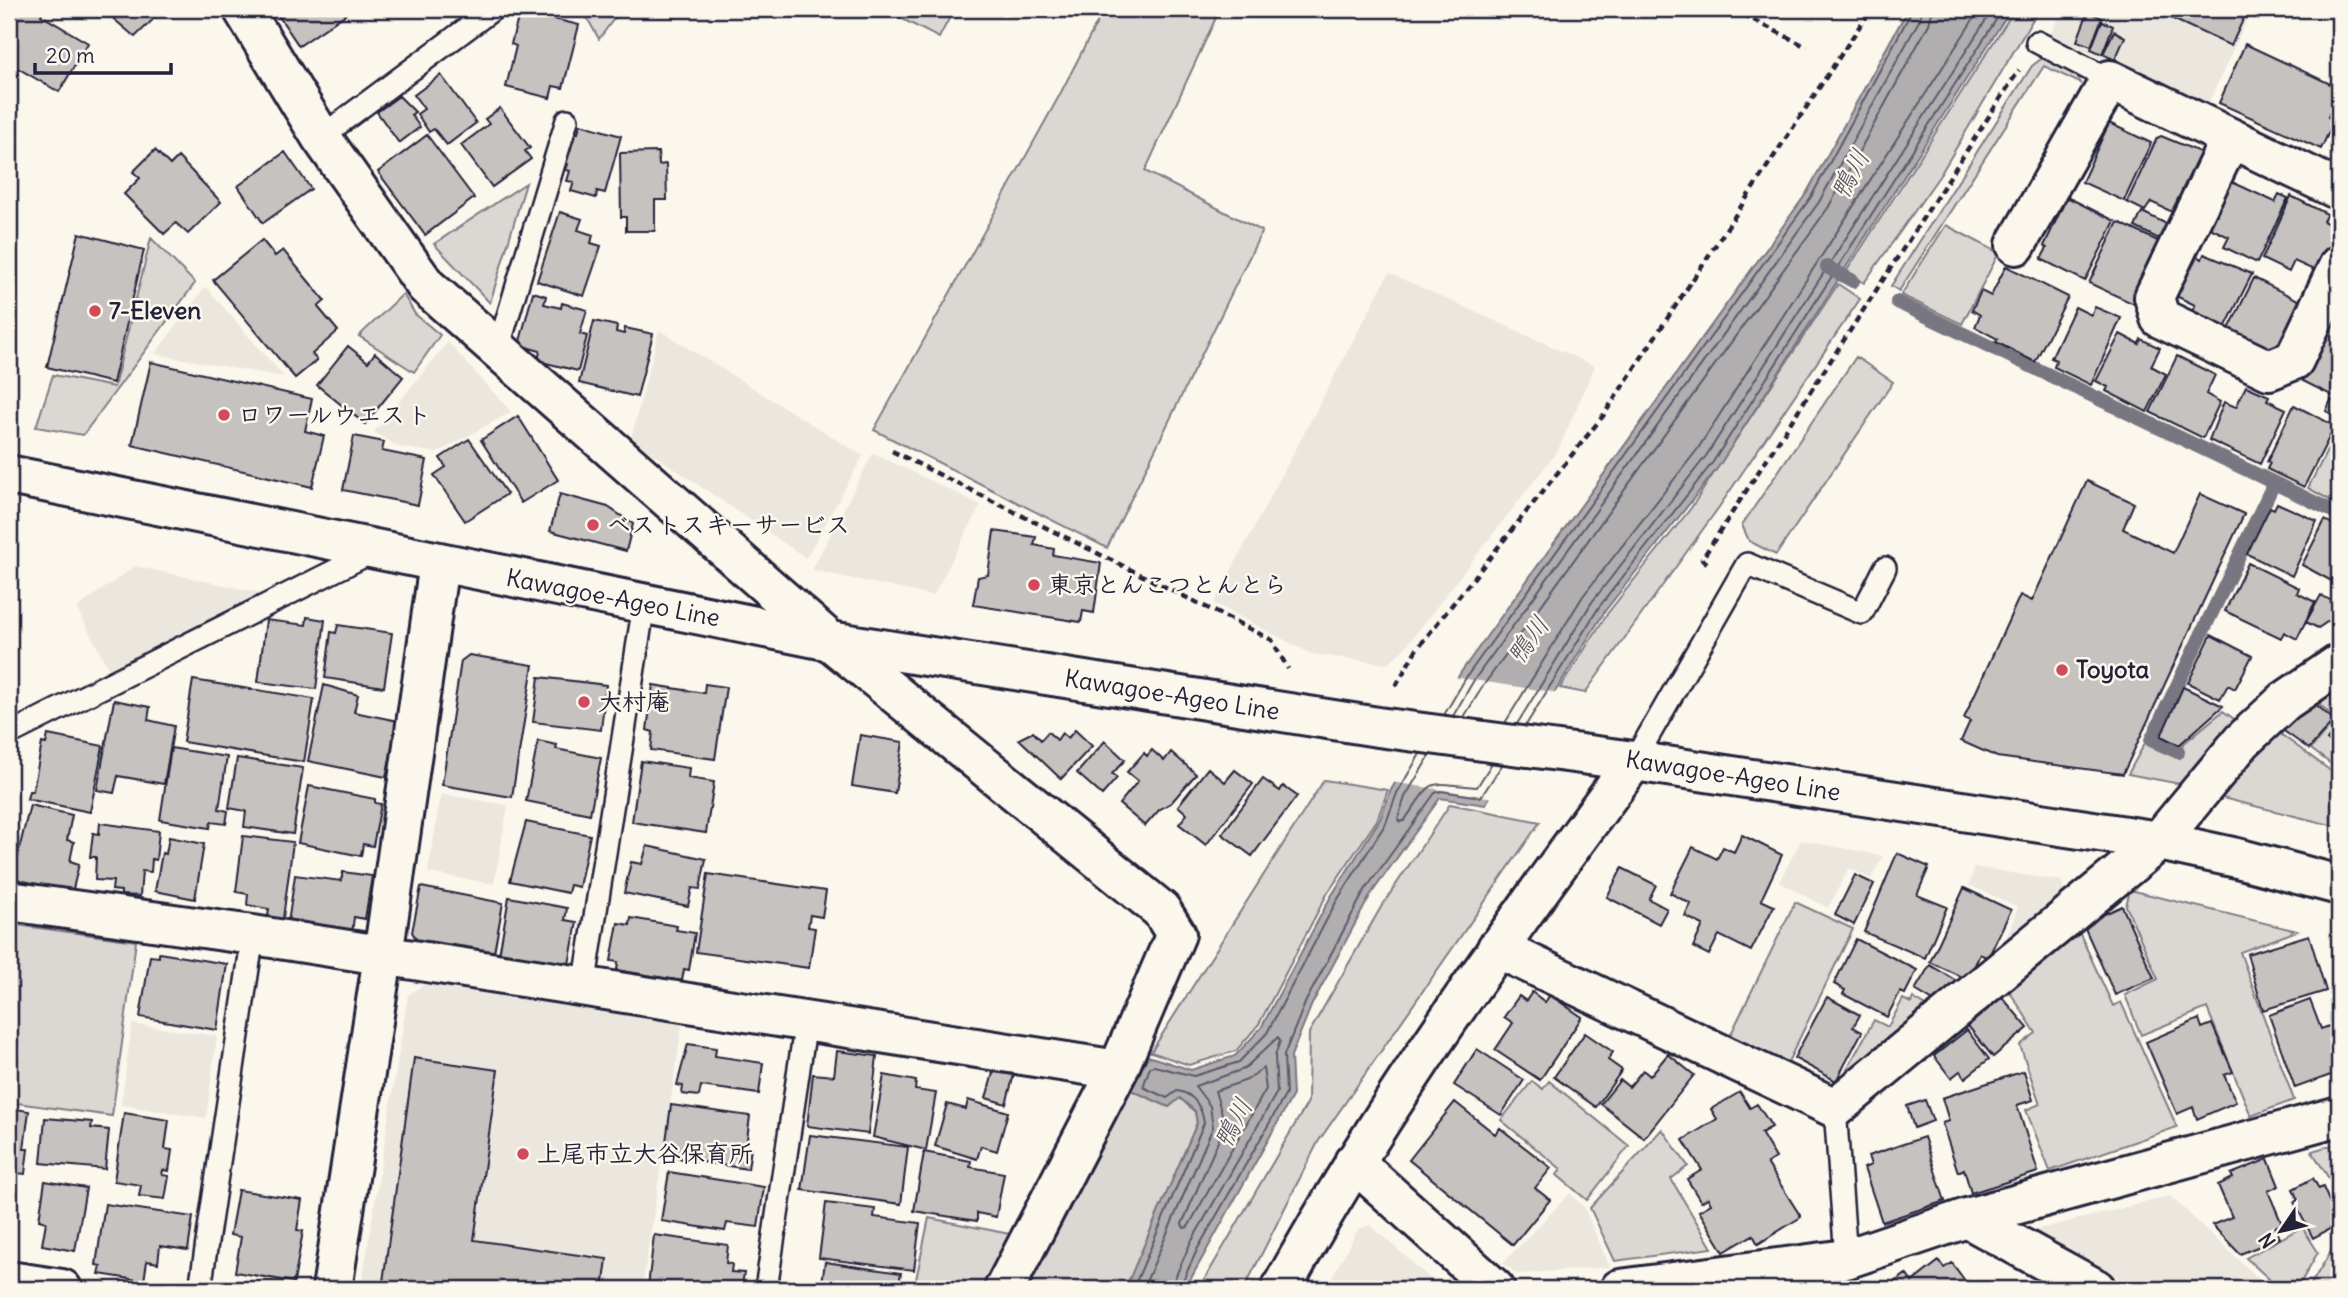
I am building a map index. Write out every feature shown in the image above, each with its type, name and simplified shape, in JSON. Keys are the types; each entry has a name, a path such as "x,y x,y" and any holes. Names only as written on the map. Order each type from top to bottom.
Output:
{"street":[{"path":"243,9 321,137 426,286 830,642 1161,910 1176,934 1118,1070 1004,1289"},
{"path":"2016,245 2110,80 2339,190"},
{"path":"2230,139 2154,297 2160,318 2269,370 2294,360 2339,265"},
{"name":"Kawagoe-Ageo Line","path":"9,475 830,642 1376,727 1634,761 2159,841 2339,885"},
{"path":"332,1289 439,563"},
{"path":"1497,948 1835,1108 2159,841 2242,741 2285,701 2339,664"},
{"path":"1281,1289 1354,1162 1497,948 1634,761"},
{"path":"9,901 253,934 1118,1070"},
{"path":"1620,1289 1846,1259 1967,1218 2339,1116"},
{"path":"1354,1162 1495,1289"},
{"path":"1967,1218 2096,1289"},
{"path":"9,1281 62,1289"}],"lane":[{"path":"321,137 493,9"},
{"path":"2037,42 2110,80"},
{"path":"498,349 567,120"},
{"path":"9,734 376,550"},
{"path":"1634,761 1747,564 1862,613 1885,568"},
{"path":"584,987 644,604"},
{"path":"200,1289 253,934"},
{"path":"766,1289 806,1021"},
{"path":"1835,1108 1846,1259"}],"path":[{"path":"1732,9 1807,47"},
{"path":"1376,727 1416,650 1604,416 1871,9"},
{"path":"1737,581 1702,559 2037,42"},
{"path":"892,451 1272,640 1317,718"}],"shaded area":[{"path":"582,9 617,9 618,13 599,39"},
{"path":"883,9 954,9 939,38"},
{"path":"1104,9 1220,9 1145,171 1262,231 1107,548 874,430 1058,98"},
{"path":"2015,9 2039,9 1940,175 1864,283 1846,272"},
{"path":"2063,9 2252,9 2207,106 2050,35"},
{"path":"2041,59 2049,59 2076,72 2080,83 2044,66 1899,291 1891,286 2032,66"},
{"path":"526,183 490,303 434,244"},
{"path":"1946,225 1999,253 1962,324 1901,295"},
{"path":"151,238 195,283 83,435 36,427 53,375 114,387"},
{"path":"1389,273 1595,366 1558,450 1404,649 1387,664 1311,654 1214,603"},
{"path":"1838,284 1860,299 1719,507 1585,693 1560,688 1607,614 1691,508"},
{"path":"206,287 284,377 155,354"},
{"path":"403,294 415,314 440,335 414,372 359,336"},
{"path":"659,330 863,456 806,558 631,439"},
{"path":"448,342 511,412 437,453 399,447 374,432"},
{"path":"1856,357 1893,382 1776,555 1749,541 1742,525"},
{"path":"2337,431 2339,432 2339,505 2308,488"},
{"path":"873,453 981,505 933,596 812,570"},
{"path":"135,566 261,593 109,670 77,608"},
{"path":"2339,686 2339,770 2311,749 2336,719 2317,702"},
{"path":"2223,711 2241,724 2185,785 2128,774 2146,741 2176,756 2183,744"},
{"path":"2275,730 2339,777 2339,827 2218,797"},
{"path":"1324,780 1388,790 1377,820 1327,894 1259,1024 1236,1051 1189,1065 1151,1052"},
{"path":"441,794 508,805 494,884 428,873"},
{"path":"1450,804 1540,822 1318,1142 1244,1289 1199,1289 1308,1102 1309,1033 1381,907"},
{"path":"1801,840 1883,856 1871,879 1849,868 1828,908 1779,882"},
{"path":"1974,867 2062,881 2065,896 2003,947 2018,907 1969,885"},
{"path":"2130,890 2297,931 2240,952 2294,1100 2251,1116 2207,1008 2141,1035 2125,995 2158,979 2126,906"},
{"path":"1795,902 1853,929 1786,1066 1729,1038"},
{"path":"9,924 136,941 112,1116 9,1102"},
{"path":"2079,932 2113,1006 2121,1002 2177,1127 2050,1171 2026,1110 2040,1104 2020,1045 2036,1033 2008,989"},
{"name":"上尾市立大谷保育所","path":"429,981 683,1020 642,1289 361,1289 408,995"},
{"path":"1913,998 1931,1009 1852,1075 1846,1071 1874,1020 1888,1027 1903,999 1911,1003"},
{"path":"132,1024 217,1036 206,1118 121,1105"},
{"path":"1532,1081 1543,1089 1549,1081 1629,1146 1587,1200 1557,1175 1561,1169 1501,1120"},
{"path":"1131,1090 1169,1107 1179,1097 1195,1112 1197,1123 1135,1271 1125,1289 1028,1289"},
{"path":"1662,1129 1688,1166 1671,1179 1712,1248 1615,1261 1590,1208"},
{"path":"2339,1143 2339,1195 2312,1151"},
{"path":"1570,1193 1584,1207 1610,1267 1517,1274 1503,1263"},
{"path":"2170,1196 2270,1289 2139,1289 2032,1231"},
{"path":"929,1218 1020,1236 992,1289 914,1289"},
{"path":"1370,1225 1442,1289 1326,1289 1358,1229"},
{"path":"2302,1227 2318,1252 2297,1289 2280,1289 2246,1258"},
{"path":"2339,1238 2339,1289 2308,1289"}],"water":[{"name":"鴨川","path":"1908,9 2011,9 1719,466 1605,611 1485,805 1440,798 1371,894 1312,1004 1291,1056 1293,1095 1185,1289 1125,1289 1197,1123 1195,1111 1180,1098 1169,1107 1131,1090 1148,1056 1191,1070 1235,1056 1261,1028 1330,898 1380,819 1391,790 1461,672 1806,194"}],"pier":[{"path":"1453,677 1559,693 1494,798 1391,782"}],"building":[{"path":"9,9 44,9 41,15 88,43 59,92 19,69 16,76 9,72"},
{"path":"102,9 164,9 135,37"},
{"path":"274,9 342,9 346,14 299,46"},
{"path":"2151,9 2248,9 2231,46"},
{"path":"520,11 579,25 563,88 553,86 550,98 506,87 516,46 511,44"},
{"path":"2088,12 2102,18 2091,46 2077,41"},
{"path":"2102,21 2113,26 2102,54 2091,49"},
{"path":"2114,31 2125,37 2115,60 2103,54"},
{"path":"2245,44 2339,88 2328,117 2335,119 2321,149 2219,103"},
{"path":"441,75 476,123 447,145 434,129 429,132 417,114 424,109 414,95"},
{"path":"399,96 415,112 411,115 420,127 399,143 377,112"},
{"path":"500,108 530,148 525,151 531,159 492,187 461,145 489,124 485,119"},
{"path":"2109,123 2151,143 2124,201 2082,182"},
{"path":"580,124 621,136 605,193 597,191 596,198 571,191 574,182 567,181 570,171 566,170 568,164 563,162 572,132 578,133"},
{"path":"427,135 474,198 425,235 378,172"},
{"path":"2161,136 2207,155 2179,215 2151,202 2145,211 2127,202 2157,138"},
{"path":"155,150 170,165 178,157 221,202 188,234 176,223 164,234 124,194 140,178 133,172"},
{"path":"285,152 311,189 263,223 238,186"},
{"path":"658,152 659,165 666,164 667,200 655,200 655,231 626,231 626,217 621,217 620,153"},
{"path":"2232,182 2275,202 2279,194 2288,198 2257,263 2224,247 2229,237 2210,228"},
{"path":"2291,196 2327,214 2323,221 2338,228 2318,272 2294,261 2289,272 2262,259"},
{"path":"2067,197 2115,221 2085,281 2041,259 2047,248 2044,246"},
{"path":"560,212 582,219 578,230 593,235 591,243 601,246 584,296 537,281"},
{"path":"2142,212 2173,227 2165,242 2135,227"},
{"path":"2118,222 2164,244 2136,305 2089,283"},
{"path":"79,233 144,250 113,383 47,367"},
{"path":"262,240 275,256 283,250 325,301 318,307 338,331 312,354 317,360 295,378 213,280"},
{"path":"2204,254 2252,274 2224,330 2191,314 2195,305 2176,296 2196,256 2202,259"},
{"path":"2006,266 2068,297 2035,362 1996,342 1998,339 1975,327 1980,315 1972,310 1981,291 1991,296"},
{"path":"2254,278 2304,303 2282,346 2264,351 2227,333"},
{"path":"533,292 546,296 544,304 561,308 562,303 587,310 580,334 587,336 578,371 538,361 540,351 519,345"},
{"path":"2075,307 2091,315 2095,307 2121,318 2091,385 2054,367 2056,360 2051,358"},
{"path":"2333,320 2339,323 2339,399 2303,381"},
{"path":"594,321 617,326 616,332 624,334 625,328 653,334 637,397 579,383"},
{"path":"2120,334 2139,344 2141,339 2160,348 2151,366 2166,374 2147,412 2106,391 2108,387 2096,381"},
{"path":"348,346 368,362 375,353 403,377 365,424 317,385"},
{"path":"2177,356 2215,375 2206,394 2220,402 2203,438 2150,412"},
{"name":"ロワールウエスト","path":"151,362 312,399 305,431 324,436 312,487 132,445"},
{"path":"2246,386 2269,396 2267,400 2286,409 2260,464 2209,440 2224,402 2236,407"},
{"path":"2331,400 2339,404 2337,417 2326,411"},
{"path":"2294,405 2335,426 2304,487 2267,469 2270,463 2267,462"},
{"path":"518,416 558,480 521,503 481,440"},
{"path":"354,436 384,442 382,451 427,460 418,505 343,490"},
{"path":"469,439 507,494 465,521 434,475 446,467 440,458"},
{"path":"2087,481 2134,503 2123,529 2173,553 2200,494 2244,514 2123,774 1997,757 1961,741 1970,721 1964,718 2020,595 2032,601"},
{"path":"560,494 608,507 633,524 626,551 550,531"},
{"path":"2277,503 2317,521 2292,576 2247,554 2270,507 2274,509"},
{"path":"2325,520 2339,528 2339,585 2302,565"},
{"path":"994,531 1036,537 1034,545 1054,549 1053,555 1101,563 1094,613 1083,611 1081,622 973,605 978,577 988,575"},
{"path":"2248,563 2299,588 2297,593 2315,602 2297,639 2284,632 2281,638 2225,611"},
{"path":"2321,595 2339,605 2339,614 2318,628 2306,622"},
{"path":"307,617 325,620 316,689 258,682 266,620 306,625"},
{"path":"338,625 392,633 384,687 325,678 331,632 336,633"},
{"path":"2211,635 2252,656 2235,689 2228,685 2220,699 2188,683"},
{"path":"469,655 533,665 512,797 442,785 461,661"},
{"path":"539,677 606,685 601,730 533,722"},
{"path":"193,680 314,699 304,762 183,742"},
{"path":"705,684 726,687 715,759 651,750 653,732 647,730 653,685 704,693"},
{"path":"324,685 358,695 354,712 398,721 386,777 308,761"},
{"path":"2183,687 2223,706 2179,745 2161,736"},
{"path":"114,700 150,707 148,720 174,726 164,784 118,776 114,793 97,790"},
{"path":"2312,701 2334,720 2309,749 2281,729"},
{"path":"2339,725 2339,750 2327,740"},
{"path":"1075,730 1092,746 1061,779 1019,739 1033,732 1041,740 1048,732 1057,740 1062,733 1068,738"},
{"path":"48,735 103,746 90,812 27,799 29,791 33,791 42,743 46,744"},
{"path":"860,735 903,742 895,793 852,786"},
{"path":"538,741 557,745 556,749 601,758 590,814 526,801"},
{"path":"1105,741 1125,760 1112,774 1117,778 1102,795 1077,773"},
{"path":"171,748 227,757 219,809 228,811 226,824 211,822 210,828 160,820"},
{"path":"1152,750 1164,761 1171,752 1196,774 1171,803 1160,809 1145,826 1119,804 1138,781 1127,772 1144,753 1147,756"},
{"path":"237,758 303,768 293,834 244,827 246,811 229,808"},
{"path":"641,761 689,768 688,778 714,782 706,833 632,822"},
{"path":"1208,768 1225,782 1235,770 1253,784 1206,845 1179,824 1187,814 1178,806"},
{"path":"1263,779 1280,791 1283,786 1297,796 1252,856 1222,834"},
{"path":"309,786 375,799 375,803 381,804 373,846 363,844 361,856 298,843"},
{"path":"30,805 72,815 67,840 74,842 70,861 79,864 72,893 12,878"},
{"path":"526,822 590,835 579,887 570,885 568,893 510,881"},
{"path":"100,823 159,831 156,860 152,859 151,872 142,871 140,896 121,895 121,891 112,890 113,881 95,880 96,857 90,857 93,833 99,834"},
{"path":"1742,835 1782,855 1761,900 1774,906 1751,951 1719,935 1709,955 1693,947 1703,925 1685,916 1691,904 1670,893 1693,847 1717,859 1723,847 1734,852"},
{"path":"243,836 293,842 282,926 267,924 269,909 247,905 248,894 236,892"},
{"path":"169,837 204,844 195,899 155,891 162,853 166,854"},
{"path":"647,846 706,859 700,889 692,888 688,906 624,893 631,862 642,864"},
{"path":"1897,853 1929,867 1917,895 1947,907 1925,958 1864,932"},
{"path":"1622,868 1656,885 1649,899 1667,909 1659,924 1607,897"},
{"path":"343,872 372,876 365,919 354,917 352,933 288,923 295,875 341,881"},
{"path":"708,874 826,891 822,917 810,915 808,927 815,928 809,968 696,952"},
{"path":"1855,875 1874,884 1854,925 1835,915"},
{"path":"421,887 503,903 493,958 423,943 416,939 412,932"},
{"path":"1964,888 2011,910 1988,958 1980,954 1968,980 1930,962"},
{"path":"509,897 567,908 565,920 577,922 569,964 563,962 562,968 499,955"},
{"path":"2122,906 2154,978 2115,995 2083,924"},
{"path":"631,918 677,926 676,930 695,933 689,970 684,969 682,981 617,970 618,962 611,961 618,923 630,925"},
{"path":"2309,935 2326,991 2263,1010 2247,954"},
{"path":"1856,939 1917,970 1905,994 1900,992 1887,1017 1843,994 1845,990 1834,984"},
{"path":"159,953 227,964 217,1030 140,1017 150,956 159,957"},
{"path":"1930,965 1960,983 1935,1002 1915,990"},
{"path":"1532,992 1545,1002 1550,995 1582,1017 1540,1080 1495,1050 1513,1023 1504,1017 1519,996 1526,1001"},
{"path":"2339,996 2339,1020 2331,999"},
{"path":"1827,997 1860,1015 1853,1027 1862,1032 1836,1081 1794,1058"},
{"path":"2002,997 2028,1028 1993,1057 1968,1026"},
{"path":"2310,1000 2321,1029 2332,1025 2339,1046 2339,1072 2295,1088 2269,1015"},
{"path":"2199,1019 2202,1028 2212,1024 2233,1072 2224,1075 2236,1102 2197,1119 2193,1107 2177,1114 2146,1042"},
{"path":"1967,1030 1989,1059 1965,1078 1960,1071 1951,1078 1934,1056"},
{"path":"1585,1033 1613,1052 1608,1060 1622,1070 1596,1107 1554,1077"},
{"path":"688,1044 716,1048 715,1056 763,1063 759,1094 701,1086 699,1096 682,1094 683,1086 677,1085"},
{"path":"1477,1049 1524,1080 1501,1115 1454,1085"},
{"path":"837,1051 877,1056 868,1134 807,1126 813,1074 834,1076"},
{"path":"1668,1054 1694,1075 1644,1138 1601,1104 1620,1080 1629,1087 1643,1070 1650,1076"},
{"path":"414,1058 498,1070 474,1240 607,1259 603,1289 382,1289"},
{"path":"995,1066 1015,1071 1006,1104 986,1098"},
{"path":"2024,1071 2033,1100 2017,1105 2038,1172 1971,1193 1964,1169 1958,1172 1942,1123 1949,1121 1942,1098"},
{"path":"884,1075 916,1081 915,1090 936,1093 926,1150 873,1137"},
{"path":"1740,1092 1750,1108 1757,1104 1772,1127 1761,1133 1776,1158 1767,1163 1801,1217 1758,1244 1753,1235 1724,1252 1699,1211 1711,1204 1708,1198 1701,1202 1687,1179 1702,1170 1683,1140 1717,1119 1711,1109"},
{"path":"968,1100 1008,1112 997,1151 981,1146 977,1159 935,1146 947,1104 966,1109"},
{"path":"1925,1100 1933,1121 1914,1128 1907,1106"},
{"path":"1455,1102 1495,1134 1500,1128 1551,1168 1535,1188 1550,1200 1513,1245 1409,1160"},
{"path":"671,1105 750,1116 746,1147 751,1148 748,1169 664,1156"},
{"path":"9,1108 29,1111 24,1149 28,1149 25,1174 17,1173 16,1180 9,1179"},
{"path":"124,1113 169,1120 165,1149 172,1150 169,1171 163,1170 162,1175 169,1176 165,1199 139,1196 141,1185 114,1181"},
{"path":"45,1118 92,1122 91,1128 109,1130 105,1169 41,1163"},
{"path":"810,1135 908,1147 901,1204 802,1190"},
{"path":"1924,1137 1945,1201 1882,1222 1864,1168 1871,1165 1868,1156"},
{"path":"924,1152 971,1161 970,1167 1004,1173 996,1217 977,1213 977,1221 914,1211"},
{"path":"2268,1159 2279,1186 2268,1191 2282,1224 2275,1227 2280,1238 2240,1254 2212,1225 2232,1217 2218,1185 2233,1178 2231,1174"},
{"path":"669,1172 764,1187 758,1227 727,1223 725,1231 661,1221"},
{"path":"2313,1178 2319,1189 2323,1187 2339,1224 2313,1238 2294,1202 2298,1200 2293,1189"},
{"path":"45,1181 86,1188 75,1251 42,1245 46,1222 39,1220"},
{"path":"238,1190 302,1200 297,1230 303,1231 294,1282 235,1272 241,1237 230,1235"},
{"path":"826,1203 875,1209 874,1217 920,1223 914,1270 819,1258"},
{"path":"9,1204 15,1205 12,1230 9,1229"},
{"path":"105,1204 193,1217 188,1250 160,1246 158,1263 147,1261 144,1281 99,1274 101,1266 96,1265"},
{"path":"654,1235 728,1245 726,1263 732,1264 731,1272 744,1273 742,1285 732,1283 732,1289 648,1287"},
{"path":"1939,1261 1944,1268 1952,1263 1971,1289 1885,1289 1906,1274 1912,1282"},
{"path":"825,1262 901,1273 898,1289 821,1289"}],"waterway":[{"path":"1827,267 1853,281"},
{"path":"1897,302 2339,514"},
{"path":"2178,752 2151,740 2274,483"}],"place":[{"name":"7-Eleven","path":"95,311"},
{"name":"ロワールウエスト","path":"224,415"},
{"name":"ベストスキーサービス","path":"593,525"},
{"name":"東京とんこつとんとら","path":"1034,585"},
{"name":"Toyota","path":"2062,670"},
{"name":"大村庵","path":"584,702"},
{"name":"上尾市立大谷保育所","path":"523,1154"}]}
